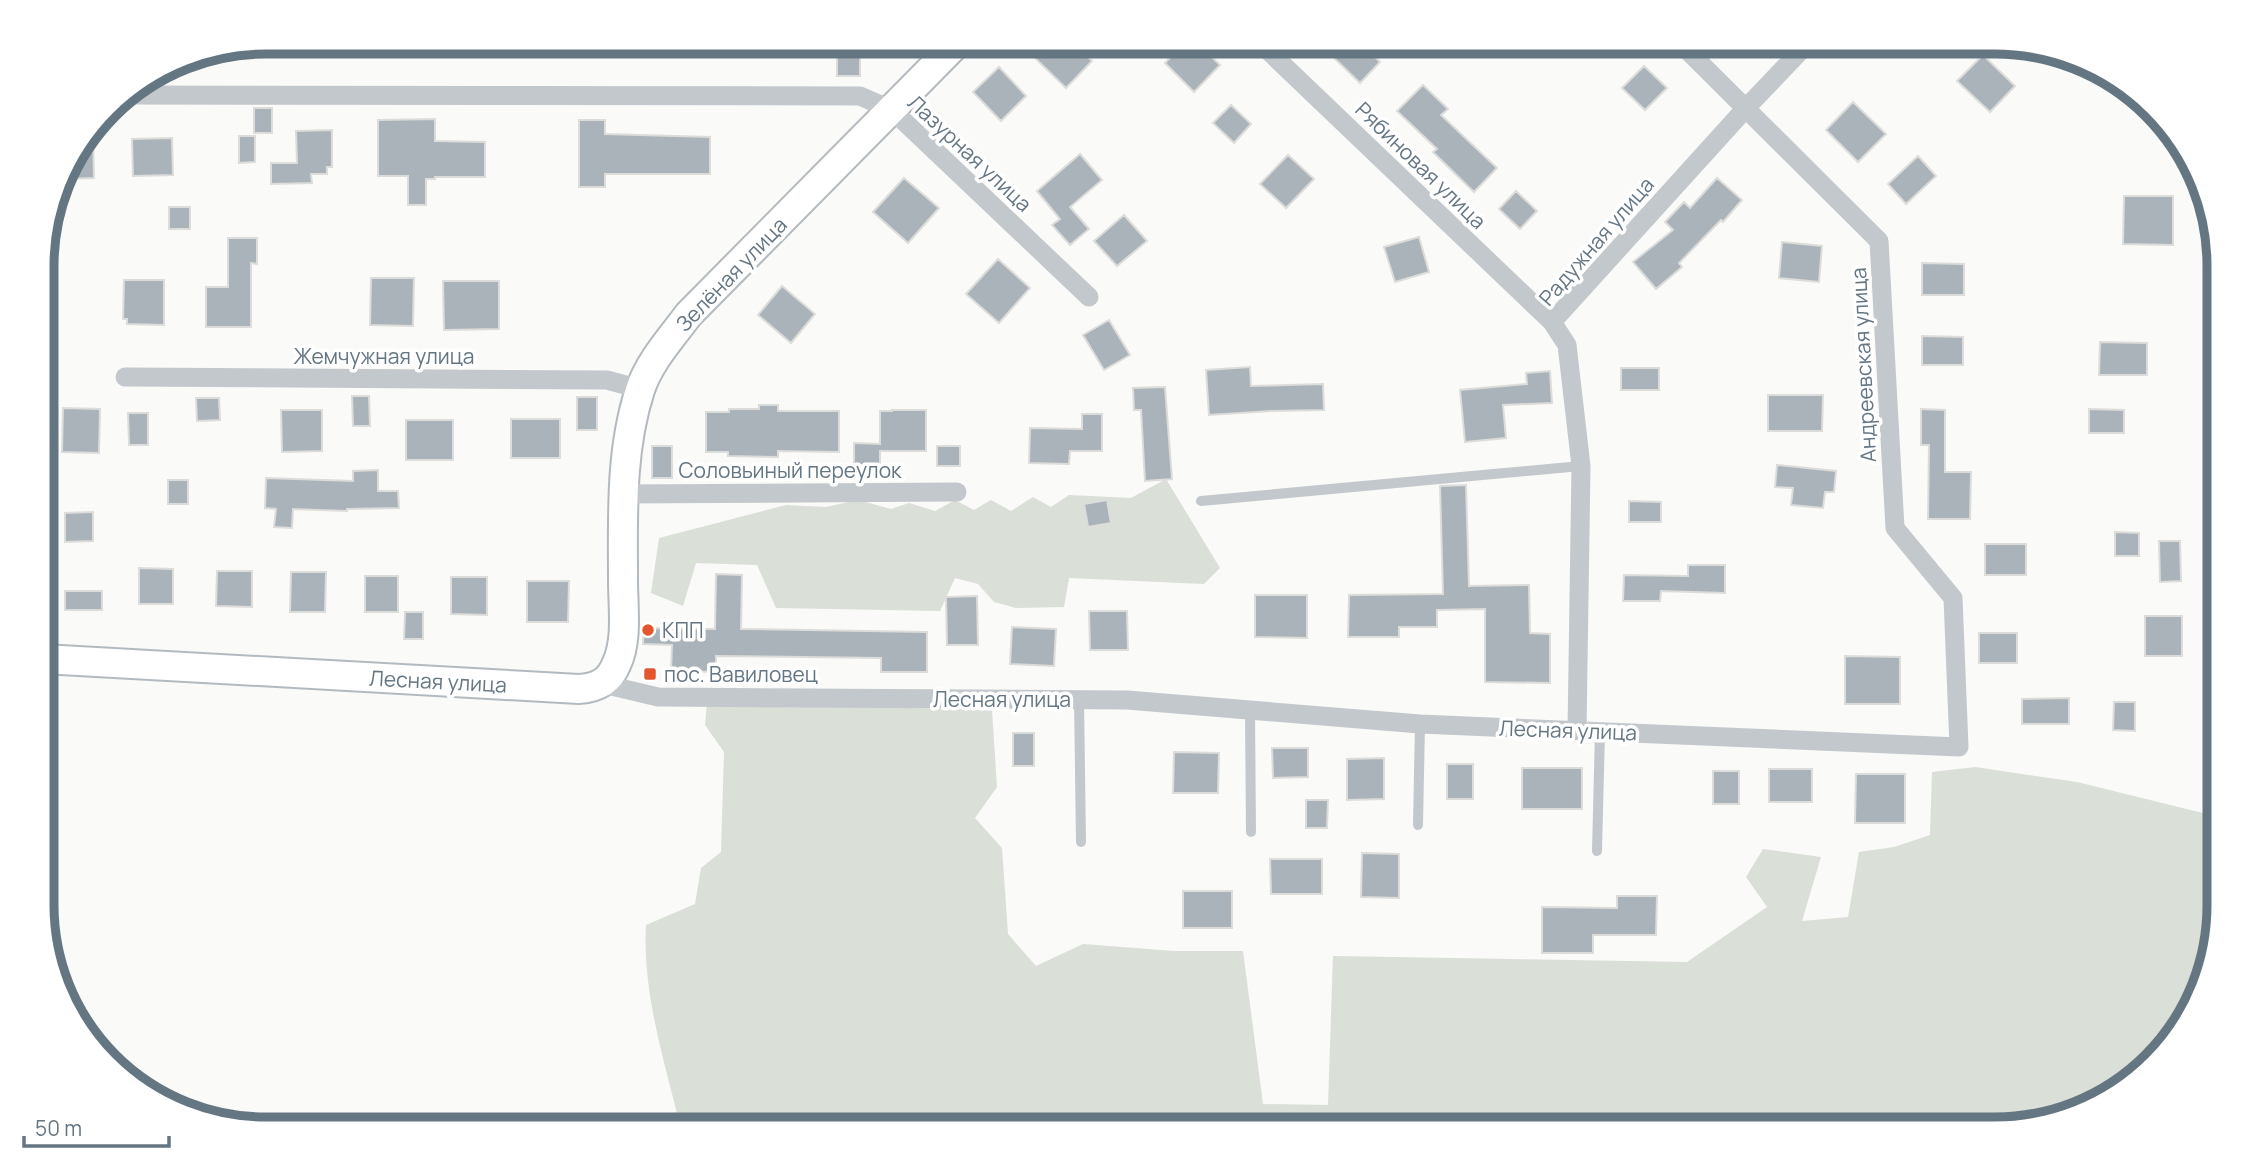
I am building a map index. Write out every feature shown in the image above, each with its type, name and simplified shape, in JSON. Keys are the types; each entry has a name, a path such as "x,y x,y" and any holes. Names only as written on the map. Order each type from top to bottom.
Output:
{"street":[{"name":"Зелёная улица","path":"603,684 618,663 622,639 623,494 627,450 640,389 660,352 689,314 946,54"},
{"name":"Рябиновая улица","path":"1272,54 1552,322"},
{"name":"Андреевская улица","path":"1691,54 1880,241 1895,528 1953,598 1959,747"},
{"name":"Радужная улица","path":"1577,730 1581,466 1567,345 1552,322 1798,54"},
{"name":"Лазурная улица","path":"142,95 860,96 892,110 1089,297"},
{"name":"Жемчужная улица","path":"125,377 607,380 640,389"},
{"name":"Соловьиный переулок","path":"623,494 957,492"},
{"name":"Лесная улица","path":"54,660 579,689 603,684 658,697 1128,700 1420,724 1959,747"}],"lane":[{"path":"1201,501 1581,466"},
{"path":"1079,699 1081,842"},
{"path":"1250,710 1251,832"},
{"path":"1418,825 1420,724"},
{"path":"1597,851 1600,731"}],"shaded area":[{"path":"1166,479 1220,568 1204,584 1069,578 1064,607 1016,608 994,602 978,584 955,578 940,611 776,608 757,565 696,563 683,606 651,593 659,538 786,505 826,507 858,500 891,509 909,503 935,511 955,500 974,510 991,500 1011,511 1033,497 1051,507 1069,495 1131,498"},
{"path":"707,703 992,710 997,787 975,818 1002,848 1008,934 1036,966 1083,944 1174,951 1243,951 1263,1104 1328,1105 1333,956 1687,962 1767,907 1746,877 1763,849 1821,857 1802,921 1848,917 1859,852 1894,847 1930,835 1932,772 1975,767 2077,782 2207,814 2205,932 2200,959 2185,998 2154,1044 2112,1081 2088,1095 2036,1113 2008,1116 678,1117 651,1002 646,925 695,904 701,868 721,852 724,752 705,725"}],"building":[{"path":"837,54 860,54 860,76 837,76"},
{"path":"1037,54 1085,54 1092,61 1066,88 1034,57"},
{"path":"1174,54 1209,54 1220,65 1194,92 1165,63"},
{"path":"1330,54 1372,54 1380,62 1360,83"},
{"path":"1983,55 2015,86 1990,112 1957,81"},
{"path":"1644,66 1667,88 1645,110 1622,88"},
{"path":"999,67 1026,96 1001,121 973,92"},
{"path":"1423,85 1448,109 1441,115 1497,168 1474,192 1433,152 1437,149 1397,111"},
{"path":"1853,102 1886,134 1858,162 1826,130"},
{"path":"1231,105 1251,124 1234,143 1213,123"},
{"path":"254,108 272,108 272,133 254,133"},
{"path":"435,119 435,141 485,142 485,177 426,179 426,205 408,205 408,176 378,176 378,120"},
{"path":"579,120 605,120 605,134 710,137 710,174 605,174 605,187 579,187"},
{"path":"332,130 332,167 327,167 327,174 311,174 312,183 271,184 271,163 297,163 296,131"},
{"path":"239,136 255,136 255,162 239,163"},
{"path":"172,138 173,175 133,176 132,139"},
{"path":"93,144 94,178 73,179"},
{"path":"1080,154 1102,180 1070,207 1089,229 1070,245 1052,225 1060,219 1037,191"},
{"path":"1288,155 1314,179 1286,208 1260,184"},
{"path":"1918,156 1936,176 1906,204 1888,184"},
{"path":"904,178 939,208 908,243 873,212"},
{"path":"1717,178 1742,200 1723,222 1721,220 1679,263 1682,267 1656,289 1633,262 1673,230 1665,222 1684,202 1690,208"},
{"path":"1516,191 1537,211 1520,229 1499,209"},
{"path":"2124,196 2173,196 2173,245 2123,244"},
{"path":"169,207 190,207 190,229 169,229"},
{"path":"1124,215 1147,241 1117,266 1094,241"},
{"path":"1419,237 1429,272 1395,282 1384,247"},
{"path":"228,238 257,238 257,264 251,263 251,327 206,327 206,287 228,287"},
{"path":"1782,242 1822,246 1819,282 1779,278"},
{"path":"998,259 1030,288 999,323 966,294"},
{"path":"1922,263 1964,264 1964,295 1922,295"},
{"path":"371,278 414,278 413,326 370,325"},
{"path":"124,280 164,280 164,325 127,324 127,319 123,319"},
{"path":"443,281 499,281 499,329 444,330"},
{"path":"782,286 815,314 791,343 758,315"},
{"path":"1109,320 1130,355 1104,370 1083,335"},
{"path":"1922,336 1963,337 1963,365 1922,365"},
{"path":"2100,342 2147,343 2147,375 2099,375"},
{"path":"1250,367 1251,386 1323,384 1324,410 1209,415 1206,370"},
{"path":"1621,368 1659,368 1659,390 1621,390"},
{"path":"1550,371 1552,403 1503,405 1506,438 1465,442 1460,390 1527,384 1526,373"},
{"path":"1165,387 1172,479 1145,481 1141,410 1134,410 1133,388"},
{"path":"1768,395 1823,395 1822,431 1768,431"},
{"path":"352,396 369,396 370,426 353,426"},
{"path":"577,397 597,397 597,430 577,430"},
{"path":"196,398 219,398 220,420 197,421"},
{"path":"759,405 778,405 778,411 839,411 839,452 778,451 778,457 728,456 728,452 706,452 706,412 759,409"},
{"path":"63,408 100,409 99,453 62,452"},
{"path":"1921,409 1945,410 1945,472 1971,472 1970,519 1928,519 1929,445 1921,445"},
{"path":"2089,409 2124,410 2124,433 2089,433"},
{"path":"281,410 322,410 322,451 282,452"},
{"path":"926,410 926,451 880,451 880,465 854,465 854,443 880,444 880,411"},
{"path":"128,413 148,413 148,445 129,445"},
{"path":"1082,414 1102,414 1102,451 1070,451 1069,464 1029,463 1030,428 1082,429"},
{"path":"511,419 560,419 560,458 511,458"},
{"path":"406,420 453,420 453,460 406,460"},
{"path":"652,446 672,446 672,478 652,478"},
{"path":"937,446 960,446 960,466 937,466"},
{"path":"1777,465 1836,471 1834,492 1825,492 1823,508 1791,505 1793,488 1775,487"},
{"path":"378,470 378,491 398,491 399,508 347,511 293,509 292,528 274,527 276,509 265,508 266,478 353,481 353,471"},
{"path":"168,480 188,480 188,504 168,504"},
{"path":"1466,485 1469,586 1529,585 1530,633 1550,634 1550,683 1485,682 1485,609 1437,610 1437,627 1399,627 1399,637 1348,637 1349,595 1443,594 1440,486"},
{"path":"1107,500 1111,523 1088,527 1084,504"},
{"path":"1629,501 1661,502 1661,522 1629,522"},
{"path":"93,512 93,541 65,542 65,513"},
{"path":"2115,532 2139,533 2139,556 2115,556"},
{"path":"2159,541 2180,541 2181,581 2160,582"},
{"path":"1985,544 2026,544 2026,575 1985,575"},
{"path":"1688,565 1725,565 1725,593 1661,591 1660,601 1623,601 1624,575 1688,576"},
{"path":"139,568 173,569 173,604 139,604"},
{"path":"217,571 252,571 252,607 216,606"},
{"path":"291,572 326,572 325,612 290,612"},
{"path":"716,574 742,575 741,629 927,632 927,672 881,672 881,658 716,656 716,672 671,671 672,645 643,644 644,628 715,629"},
{"path":"365,576 398,576 398,612 365,612"},
{"path":"451,577 487,577 487,615 451,614"},
{"path":"527,581 569,581 568,622 527,622"},
{"path":"65,591 102,591 102,610 65,610"},
{"path":"1255,595 1307,595 1307,638 1255,637"},
{"path":"977,596 978,645 947,645 946,597"},
{"path":"1089,611 1127,611 1128,650 1090,650"},
{"path":"405,612 423,612 423,639 404,639"},
{"path":"2145,616 2182,616 2182,656 2145,656"},
{"path":"1012,627 1056,629 1054,666 1010,664"},
{"path":"1979,633 2017,633 2017,663 1979,663"},
{"path":"1845,656 1900,657 1900,704 1845,704"},
{"path":"2069,698 2069,724 2022,724 2022,699"},
{"path":"2114,702 2135,702 2135,731 2113,730"},
{"path":"1013,733 1034,733 1034,766 1013,766"},
{"path":"1272,748 1308,748 1308,777 1273,778"},
{"path":"1174,752 1219,753 1218,793 1173,793"},
{"path":"1384,758 1384,799 1347,800 1347,759"},
{"path":"1447,764 1473,764 1473,799 1447,799"},
{"path":"1522,768 1582,768 1582,809 1522,809"},
{"path":"1769,769 1812,769 1812,802 1769,802"},
{"path":"1713,771 1739,771 1739,804 1713,804"},
{"path":"1856,774 1905,774 1905,823 1855,823"},
{"path":"1306,800 1328,800 1327,828 1306,828"},
{"path":"1362,853 1399,854 1399,898 1361,897"},
{"path":"1270,859 1322,859 1322,894 1271,894"},
{"path":"1183,891 1232,891 1232,928 1183,928"},
{"path":"1617,896 1657,896 1656,935 1593,935 1593,953 1542,953 1542,907 1617,908"}],"place":[{"name":"КПП","path":"648,630"},
{"name":"пос. Вавиловец","path":"650,674"}]}
